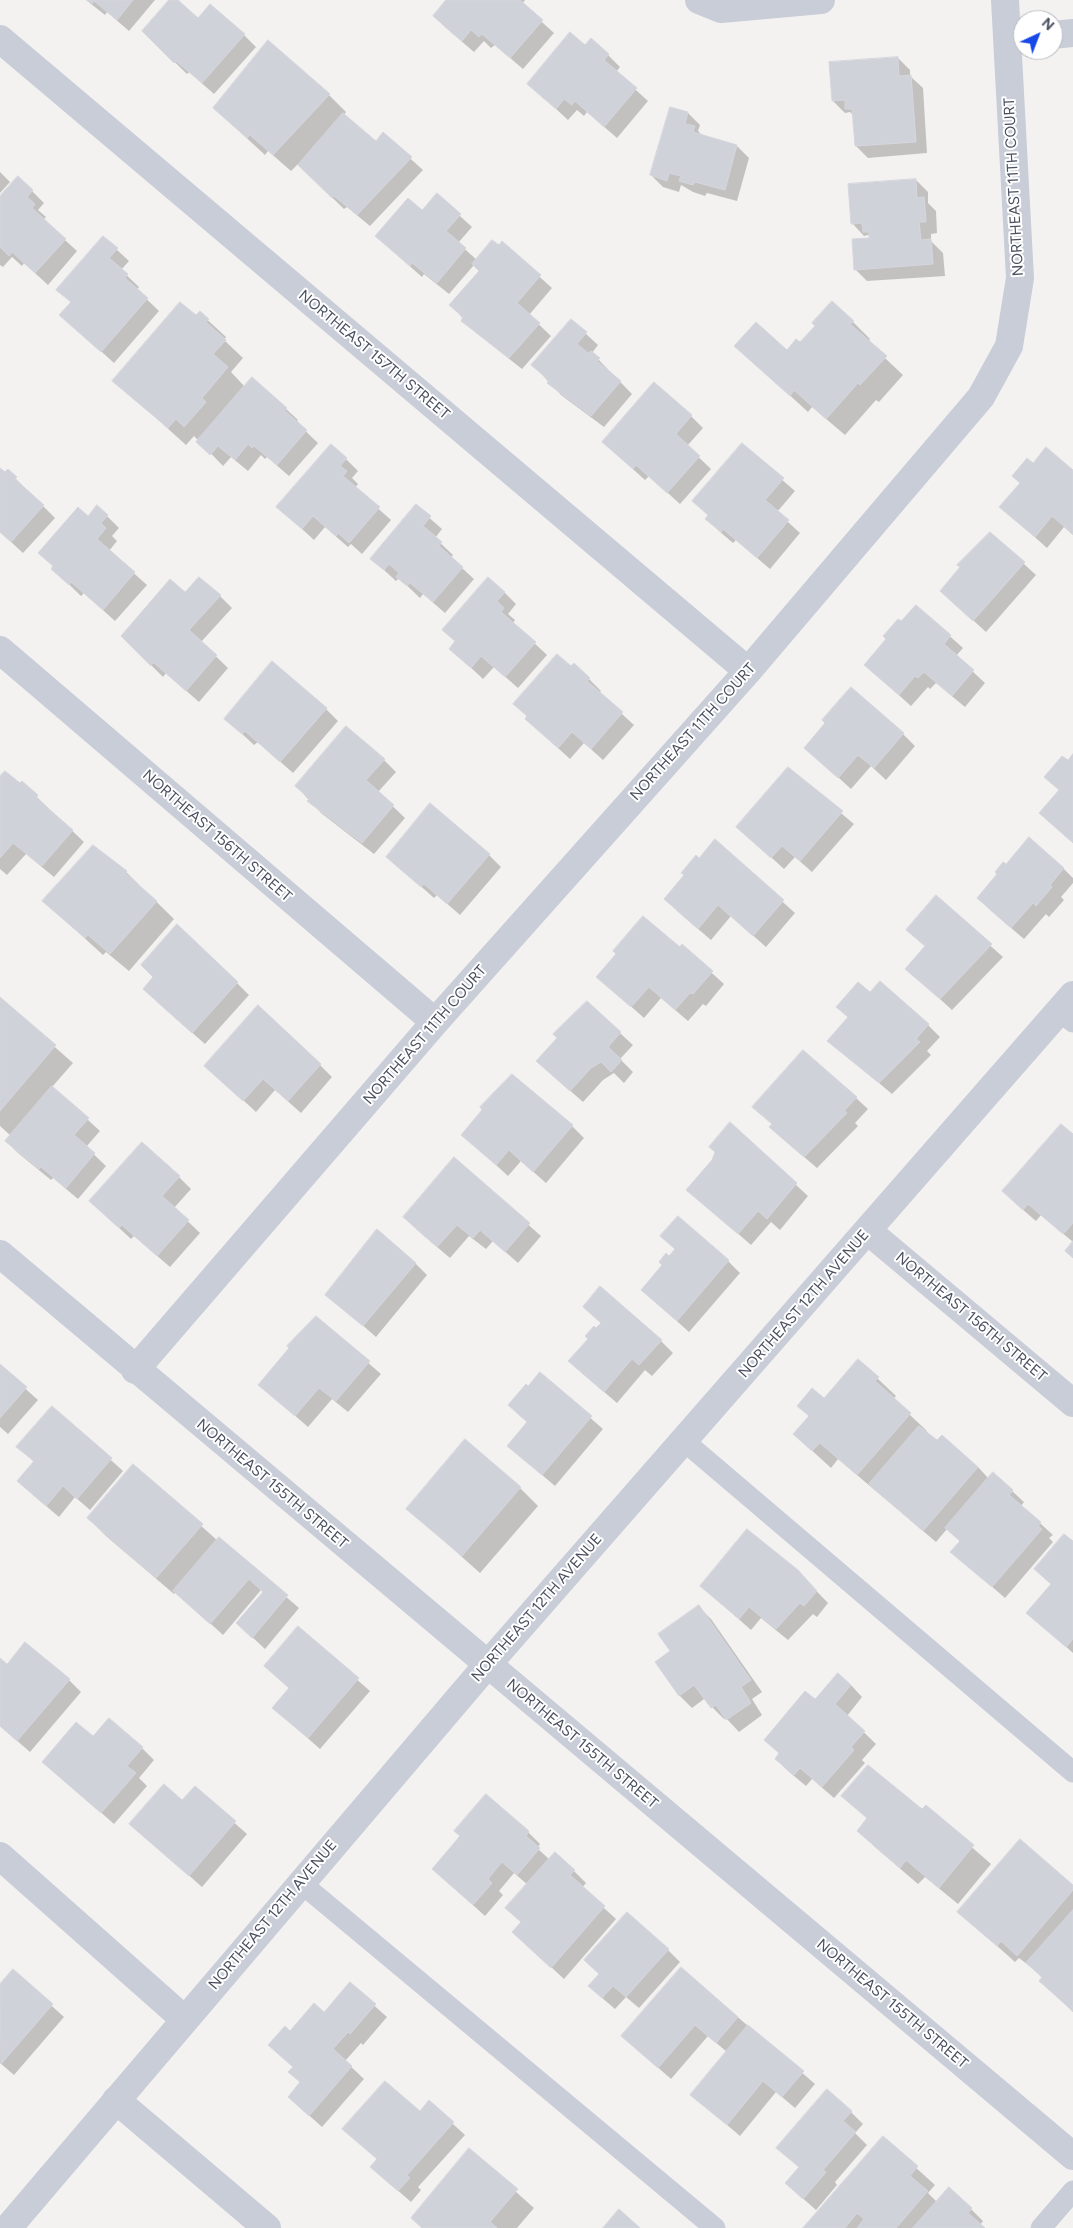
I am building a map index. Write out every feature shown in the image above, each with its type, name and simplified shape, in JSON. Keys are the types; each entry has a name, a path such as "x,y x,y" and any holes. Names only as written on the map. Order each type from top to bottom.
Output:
{"street":[{"path":"699,0 721,9 821,0"},
{"name":"NORTHEAST 11TH COURT","path":"1005,0 1013,31"},
{"name":"NORTHEAST 157TH STREET","path":"0,39 748,672"},
{"name":"NORTHEAST 11TH COURT","path":"135,1370 435,1022 748,672 981,397 1009,346 1020,278 1015,60"},
{"name":"NORTHEAST 156TH STREET","path":"0,650 435,1022"},
{"name":"NORTHEAST 12TH AVENUE","path":"8,2228 488,1664 868,1231 1068,1009"},
{"name":"NORTHEAST 156TH STREET","path":"868,1231 1073,1403"},
{"name":"NORTHEAST 155TH STREET","path":"0,1254 135,1370 1073,2156"},
{"path":"0,1856 184,2019"},
{"path":"116,2100 267,2228"}],"lane":[{"path":"684,1440 1073,1772"},
{"path":"301,1882 715,2228"},
{"path":"1041,2228 1073,2191"}],"building":[{"path":"87,0 133,0 117,20 94,1 92,4"},
{"path":"169,0 178,0 198,18 210,4 245,34 202,83 176,61 174,63 142,31"},
{"path":"446,0 520,0 543,20 510,58 482,34 479,37 471,30 462,41 433,16"},
{"path":"570,32 585,45 591,38 609,54 604,60 637,88 604,127 575,101 572,105 564,99 556,109 527,84"},
{"path":"268,40 330,94 273,155 250,135 247,138 213,108"},
{"path":"898,57 899,76 911,75 916,142 855,146 852,109 845,109 845,100 832,101 829,62"},
{"path":"670,107 688,112 685,124 695,126 693,132 737,145 725,190 695,182 693,185 679,181 681,176 669,173 667,181 650,175"},
{"path":"343,113 376,141 383,132 412,157 357,215 334,196 332,198 298,165"},
{"path":"18,176 33,190 27,197 35,204 32,208 66,239 35,273 12,252 9,256 0,247 0,196"},
{"path":"916,179 917,198 924,197 926,222 919,222 921,240 931,239 933,264 854,270 852,239 869,238 869,232 863,232 862,223 851,224 848,184"},
{"path":"437,193 461,214 446,231 466,248 437,283 412,263 410,266 375,236 408,198 422,210"},
{"path":"103,236 118,248 109,258 128,274 125,278 148,298 101,352 59,315 71,302 56,290"},
{"path":"492,240 499,245 502,241 541,275 517,303 540,323 509,358 461,321 463,317 449,305 479,271 472,264"},
{"path":"832,301 854,321 850,324 887,356 860,385 858,383 826,419 794,390 790,396 734,346 756,322 787,350 796,339 800,342 815,326 812,323"},
{"path":"180,302 196,315 200,311 209,319 206,322 226,340 213,354 228,367 202,398 206,402 184,427 176,419 168,428 112,381"},
{"path":"571,319 587,332 577,344 588,353 591,351 600,358 597,361 621,381 591,416 547,383 549,380 531,365"},
{"path":"252,377 287,408 284,410 307,430 277,465 254,446 252,448 248,444 235,460 218,446 210,455 196,442"},
{"path":"654,382 692,415 676,434 700,456 667,493 636,465 633,469 602,442"},
{"path":"742,443 784,478 765,500 789,520 757,558 723,529 721,532 705,519 708,515 692,501"},
{"path":"331,444 347,458 340,466 347,471 343,476 380,507 349,543 338,533 336,536 313,516 302,529 276,507"},
{"path":"1046,447 1073,470 1073,534 1052,516 1035,537 999,507 1020,483 1012,476 1027,458 1033,463"},
{"path":"0,468 5,472 8,469 17,477 15,479 44,505 11,542 0,532"},
{"path":"416,504 431,516 423,526 442,542 439,546 463,567 433,602 410,583 407,586 396,577 399,573 389,564 384,570 370,559"},
{"path":"97,505 108,515 101,523 106,528 97,539 135,572 103,610 71,582 69,585 51,569 53,566 38,553 78,507 88,516"},
{"path":"990,532 1025,562 973,621 940,591 960,567 957,565"},
{"path":"199,577 221,595 189,630 217,655 186,691 153,662 151,666 121,636 170,579 185,592"},
{"path":"488,577 505,592 497,601 504,608 501,612 536,642 505,677 481,656 471,668 449,649 455,641 442,630"},
{"path":"916,605 951,635 944,644 974,670 952,696 924,672 918,678 915,676 899,695 864,665 886,639 883,636 898,619 901,621"},
{"path":"557,654 571,666 574,663 590,678 587,681 623,712 591,749 572,732 558,748 525,719 527,716 513,704"},
{"path":"272,661 327,708 280,762 245,731 242,734 224,719"},
{"path":"851,687 904,733 874,768 858,755 838,778 804,748 825,723 822,720"},
{"path":"346,726 385,759 366,780 394,805 362,843 307,801 310,799 295,786"},
{"path":"1073,754 1073,843 1039,813 1059,790 1044,777 1062,756 1068,760"},
{"path":"788,767 843,811 800,861 782,846 771,858 736,827"},
{"path":"5,771 20,783 22,781 38,795 36,798 73,830 42,866 13,843 0,858 0,776"},
{"path":"430,803 490,854 447,904 424,884 421,887 386,857"},
{"path":"1029,837 1064,868 1050,885 1052,887 1036,906 1033,903 1011,928 977,898 997,874 995,872 1003,862 1006,864"},
{"path":"715,839 784,900 753,936 718,905 698,929 664,899 684,875 681,873 696,855 699,858"},
{"path":"93,845 127,871 125,873 157,901 110,954 88,935 85,938 42,901"},
{"path":"936,895 992,944 940,999 905,969 925,946 906,930"},
{"path":"643,916 680,947 682,944 713,971 693,994 690,993 675,1010 649,987 631,1007 596,977 616,954 613,951"},
{"path":"177,924 238,982 192,1033 143,989 153,977 141,965"},
{"path":"880,981 929,1024 916,1039 920,1042 879,1083 827,1041 848,1017 836,1007 858,982 870,992"},
{"path":"0,997 56,1045 0,1111"},
{"path":"587,1001 621,1032 608,1047 622,1060 611,1072 601,1062 591,1068 570,1091 536,1061 557,1038 553,1034"},
{"path":"258,1005 321,1064 288,1101 263,1079 243,1101 204,1066"},
{"path":"803,1050 857,1097 844,1111 847,1113 804,1157 769,1127 772,1124 752,1107"},
{"path":"512,1074 573,1125 533,1172 509,1150 496,1165 461,1135 482,1110 480,1107"},
{"path":"52,1086 89,1118 74,1135 95,1153 66,1188 5,1141"},
{"path":"730,1122 797,1183 767,1219 758,1211 738,1234 686,1190 712,1160 715,1152 709,1147"},
{"path":"1061,1124 1073,1134 1073,1223 1063,1234 1028,1204 1023,1210 1002,1191"},
{"path":"142,1142 180,1176 162,1196 189,1220 157,1256 122,1225 119,1228 89,1201"},
{"path":"454,1157 530,1223 505,1252 480,1230 473,1238 457,1225 437,1247 403,1217"},
{"path":"678,1216 729,1260 677,1321 641,1290 662,1265 659,1262 666,1253 669,1256 675,1249 660,1236"},
{"path":"377,1229 416,1263 363,1326 325,1295"},
{"path":"1073,1241 1073,1258 1065,1251"},
{"path":"600,1286 662,1340 639,1365 632,1359 604,1392 568,1361 588,1339 585,1336 594,1326 596,1328 601,1323 583,1307"},
{"path":"316,1316 370,1361 336,1401 319,1388 295,1416 258,1385 289,1348 287,1346"},
{"path":"858,1359 879,1377 875,1381 911,1413 857,1475 820,1443 812,1451 793,1434 809,1416 797,1406 812,1388 824,1398"},
{"path":"0,1364 27,1387 0,1418"},
{"path":"540,1372 592,1416 542,1475 507,1446 527,1422 508,1405 526,1384 528,1386"},
{"path":"52,1406 112,1458 77,1499 63,1486 46,1506 17,1481 34,1461 16,1447"},
{"path":"919,1426 937,1440 942,1435 978,1467 923,1531 869,1484"},
{"path":"465,1439 521,1487 462,1556 406,1509"},
{"path":"133,1464 203,1524 156,1578 87,1518"},
{"path":"993,1472 1013,1490 1009,1495 1041,1522 1038,1526 1042,1529 992,1587 950,1552 960,1541 945,1528"},
{"path":"747,1529 798,1570 817,1591 804,1606 800,1603 776,1629 749,1607 739,1619 700,1586"},
{"path":"1064,1534 1073,1541 1073,1639 1066,1647 1026,1613 1051,1584 1034,1569"},
{"path":"219,1537 288,1595 252,1638 236,1623 263,1592 249,1579 210,1624 173,1591"},
{"path":"699,1605 751,1680 741,1687 751,1703 726,1720 716,1705 711,1708 694,1685 679,1696 655,1662 670,1651 658,1634"},
{"path":"298,1626 359,1678 308,1738 272,1708 289,1688 264,1666"},
{"path":"25,1642 70,1679 17,1741 0,1726 0,1658 7,1664"},
{"path":"838,1673 851,1685 835,1704 865,1731 851,1747 854,1750 822,1787 800,1768 794,1775 775,1759 779,1753 764,1740 805,1691 815,1699"},
{"path":"109,1718 143,1747 127,1766 136,1773 101,1813 42,1762 76,1722 93,1736"},
{"path":"868,1765 922,1809 926,1805 974,1845 939,1888 906,1860 900,1868 857,1831 867,1818 841,1796"},
{"path":"164,1784 182,1800 195,1786 236,1821 189,1876 129,1824"},
{"path":"486,1794 529,1831 526,1836 540,1848 517,1875 502,1862 488,1879 492,1883 473,1905 432,1869 460,1836 454,1831"},
{"path":"1020,1839 1073,1885 1073,1890 1017,1956 1001,1941 997,1946 957,1912"},
{"path":"555,1852 575,1870 570,1875 605,1906 551,1968 512,1932 521,1922 505,1908"},
{"path":"1073,1910 1073,2011 1039,1981 1042,1977 1026,1963"},
{"path":"627,1912 669,1949 626,1997 613,1986 602,1998 588,1986 599,1974 584,1960"},
{"path":"681,1967 738,2017 716,2043 695,2025 658,2068 621,2036"},
{"path":"13,1969 53,2004 1,2064 0,1984"},
{"path":"350,1982 376,2004 350,2034 348,2032 333,2049 352,2066 309,2116 288,2097 300,2082 288,2072 293,2067 268,2045 285,2026 290,2031 314,2003 324,2012"},
{"path":"748,2025 804,2071 782,2097 763,2081 727,2125 690,2095"},
{"path":"385,2081 420,2111 429,2100 454,2122 407,2175 410,2178 398,2191 370,2167 377,2159 342,2129"},
{"path":"827,2089 852,2111 843,2121 856,2132 823,2170 826,2172 803,2199 785,2183 799,2167 776,2148"},
{"path":"883,2136 918,2166 910,2176 928,2191 896,2228 857,2228 864,2219 857,2213 845,2228 803,2228"},
{"path":"469,2148 518,2189 490,2222 497,2228 422,2228 411,2218"},
{"path":"949,2187 972,2208 968,2213 985,2228 913,2228"},
{"path":"619,2209 639,2227 640,2228 603,2228"}]}
